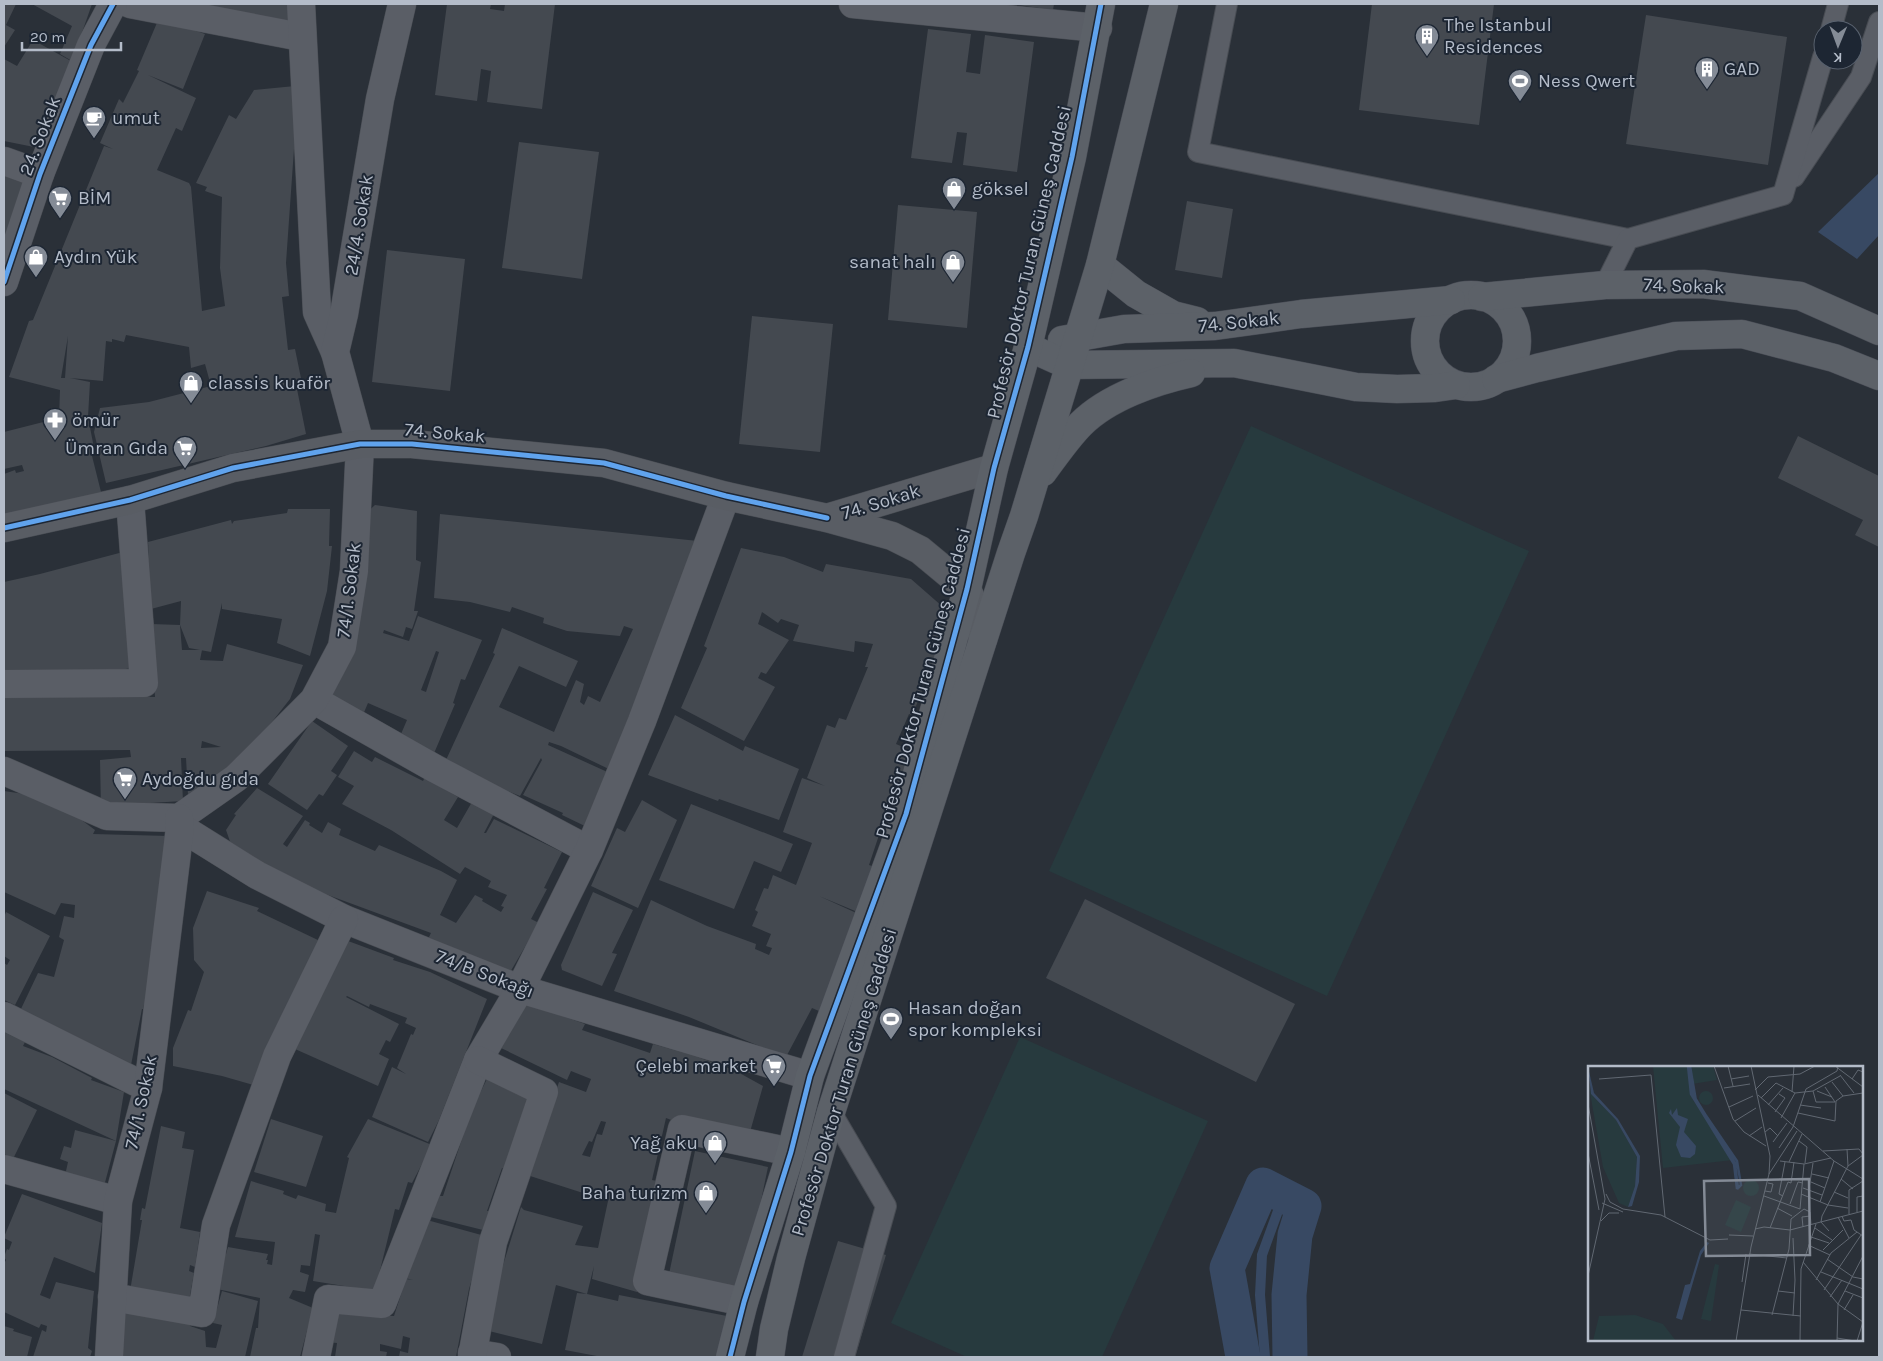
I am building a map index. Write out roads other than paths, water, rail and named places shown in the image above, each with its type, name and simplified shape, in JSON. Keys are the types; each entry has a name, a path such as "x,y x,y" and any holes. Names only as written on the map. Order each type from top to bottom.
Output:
{"main road":[{"name":"Profesör Doktor Turan Güneş Caddesi","path":"770,1357 774,1328 789,1267 831,1112 1034,484 1068,365 1100,265 1164,4"},
{"name":"Profesör Doktor Turan Güneş Caddesi","path":"730,1357 744,1302 791,1152 810,1076 906,814 967,590 994,468 1028,347 1072,157 1099,16"},
{"path":"1100,265 1136,294 1173,315 1215,326"},
{"name":"74. Sokak","path":"1482,297 1605,285 1703,284 1800,296 1879,331"},
{"path":"1456,385 1442,377 1432,366 1426,352 1424,336 1429,321 1438,308 1451,300 1466,295 1482,297 1496,302 1507,313 1514,326 1517,341 1514,356 1507,369 1496,379"},
{"name":"74. Sokak","path":"1028,347 1078,336 1124,329 1215,326 1301,314 1451,300"},
{"path":"1028,347 1068,365 1234,363 1356,387 1416,388 1484,385 1496,379 1537,368 1676,336 1742,334 1834,358 1879,376"},
{"path":"1034,484 1082,423 1114,400 1162,380 1234,363"},
{"name":"74. Sokak","path":"4,528 130,500 233,468 360,444 412,444 604,463 726,496 827,518 994,468"},
{"path":"827,518 892,536 920,550 967,590 974,605 983,639"}],"street":[{"name":"24. Sokak","path":"4,282 40,174 90,45 113,4"},
{"path":"130,4 301,36"},
{"path":"301,4 301,36 317,312 335,352"},
{"name":"24/4. Sokak","path":"360,444 335,352 344,314 380,99 402,4"},
{"path":"853,4 1099,16"},
{"path":"4,161 40,174"},
{"name":"74/1. Sokak","path":"109,1357 118,1201 148,1088 180,822 236,778 314,700 342,647 354,571 360,444"},
{"path":"316,1357 328,1299 382,1304 478,1060 520,989 589,850 642,721 726,496"},
{"path":"4,684 144,683 130,500"},
{"path":"314,700 434,768 589,850"},
{"path":"4,771 107,816 180,822"},
{"name":"74/B Sokağı","path":"180,822 257,875 344,919 520,989 810,1076"},
{"path":"112,1297 202,1312 216,1225 277,1056 344,919"},
{"path":"4,1016 148,1088"},
{"path":"478,1060 544,1092 494,1242 480,1356"},
{"path":"744,1302 647,1281 682,1128 791,1152"},
{"path":"6,1177 118,1201"}],"lane":[{"path":"1227,4 1198,152 1628,239 1783,195 1861,78 1879,22"},
{"path":"1834,20 1838,4"},
{"path":"1783,195 1819,70"},
{"path":"1605,285 1628,239"},
{"path":"831,1112 886,1206 844,1357"}],"water":[{"path":"1879,173 1879,235 1857,259 1818,232"}],"waterway":[{"path":"1243,1357 1227,1268 1263,1185 1304,1206 1295,1235 1289,1295 1290,1357"},
{"path":"1265,1357 1260,1295 1262,1255 1283,1197"}],"place":[{"name":"The Istanbul Residences","path":"1427,57"},
{"name":"GAD","path":"1707,90"},
{"name":"Ness Qwert","path":"1520,102"},
{"name":"umut","path":"94,139"},
{"name":"göksel","path":"954,210"},
{"name":"BİM","path":"60,219"},
{"name":"Aydın Yük","path":"36,278"},
{"name":"sanat halı","path":"953,283"},
{"name":"classis kuaför","path":"191,404"},
{"name":"ömür","path":"55,441"},
{"name":"Ümran Gıda","path":"185,469"},
{"name":"Aydoğdu gıda","path":"125,800"},
{"name":"Hasan doğan spor kompleksi","path":"891,1040"},
{"name":"Çelebi market","path":"774,1087"},
{"name":"Yağ aku","path":"715,1164"},
{"name":"Baha turizm","path":"706,1214"}]}
